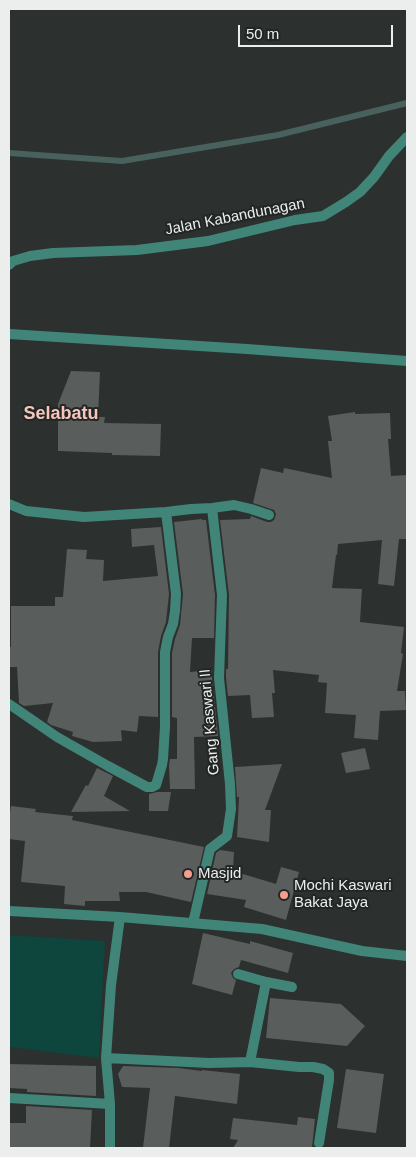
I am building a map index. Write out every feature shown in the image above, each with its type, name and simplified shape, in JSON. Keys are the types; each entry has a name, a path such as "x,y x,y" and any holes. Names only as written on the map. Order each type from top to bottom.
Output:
{"street":[{"name":"Jalan Kabandunagan","path":"9,265 13,261 30,256 53,253 137,250 208,241 294,220 323,216 360,192 407,137"},
{"path":"9,334 407,361"},
{"path":"9,504 26,511 84,517 166,512 234,505 269,516"},
{"name":"Gang Kaswari II","path":"193,923 210,849 226,836 231,809 219,678 222,595 212,508"},
{"path":"9,704 57,737 108,766 147,787 156,785 163,759 165,652 168,637 174,624 176,594 166,512"},
{"path":"9,911 120,916 262,929 362,951 407,956"},
{"path":"110,1148 110,1104 106,1058 111,985 120,916"},
{"path":"238,974 292,987"},
{"path":"250,1062 266,982"},
{"path":"106,1058 209,1063 250,1062 324,1069 329,1073 319,1143"},
{"path":"9,1098 110,1104"}],"green space":[{"path":"9,935 105,941 99,1058 9,1047"}],"building":[{"path":"71,371 100,372 98,417 105,417 104,423 161,424 160,456 58,451 58,404"},
{"path":"355,412 355,414 390,413 391,439 388,439 391,476 407,475 407,539 399,539 394,586 378,584 382,540 338,544 332,588 362,589 360,622 404,627 401,653 403,654 397,691 405,691 406,710 380,711 378,740 354,738 356,715 325,713 327,683 318,682 319,675 273,670 275,693 272,693 274,717 252,718 250,695 228,696 226,678 226,669 228,669 229,595 220,520 250,519 251,516 267,522 274,520 276,514 274,510 253,503 261,468 283,473 284,468 332,478 328,441 332,441 328,416"},
{"path":"206,520 215,595 214,638 192,638 190,672 212,670 218,736 194,737 195,789 170,789 170,759 177,759 177,718 172,717 172,653 180,625 183,594 174,522"},
{"path":"161,527 169,594 166,622 158,652 158,717 139,716 137,732 121,730 122,741 93,742 72,736 73,732 47,722 53,703 24,706 19,703 17,667 9,667 11,606 55,606 55,597 63,597 67,549 87,550 86,559 104,560 103,581 158,576 154,545 132,547 131,529"},
{"path":"365,748 370,769 346,773 341,753"},
{"path":"282,764 265,810 271,810 269,842 237,837 239,797 237,797 235,767"},
{"path":"97,768 113,776 104,796 130,811 71,812"},
{"path":"171,792 168,811 149,811 149,794"},
{"path":"11,806 36,809 35,812 73,816 72,820 204,847 191,902 146,892 119,892 120,901 85,901 85,906 64,904 65,886 21,882 25,841 9,839"},
{"path":"220,850 234,852 233,871 276,884 281,867 299,872 286,920 244,907 246,900 207,894 216,853"},
{"path":"203,933 250,944 250,941 293,953 288,973 241,960 239,967 231,973 236,980 232,995 192,984"},
{"path":"270,998 341,1004 365,1026 347,1046 266,1038"},
{"path":"9,1064 96,1066 96,1096 27,1092 27,1089 9,1088"},
{"path":"123,1066 178,1068 240,1074 237,1104 175,1096 169,1148 143,1148 150,1088 122,1087 118,1074"},
{"path":"346,1069 384,1074 376,1133 337,1128"},
{"path":"26,1106 92,1110 90,1148 9,1148 9,1123 26,1123"},
{"path":"298,1117 315,1119 312,1148 233,1148 238,1140 230,1139 233,1118 297,1125"}],"waterway":[{"path":"9,153 122,161 278,135 407,103"}],"place":[{"name":"Masjid","path":"188,874"},
{"name":"Mochi Kaswari Bakat Jaya","path":"284,895"}],"district":[{"name":"Selabatu","path":"61,414"}]}
